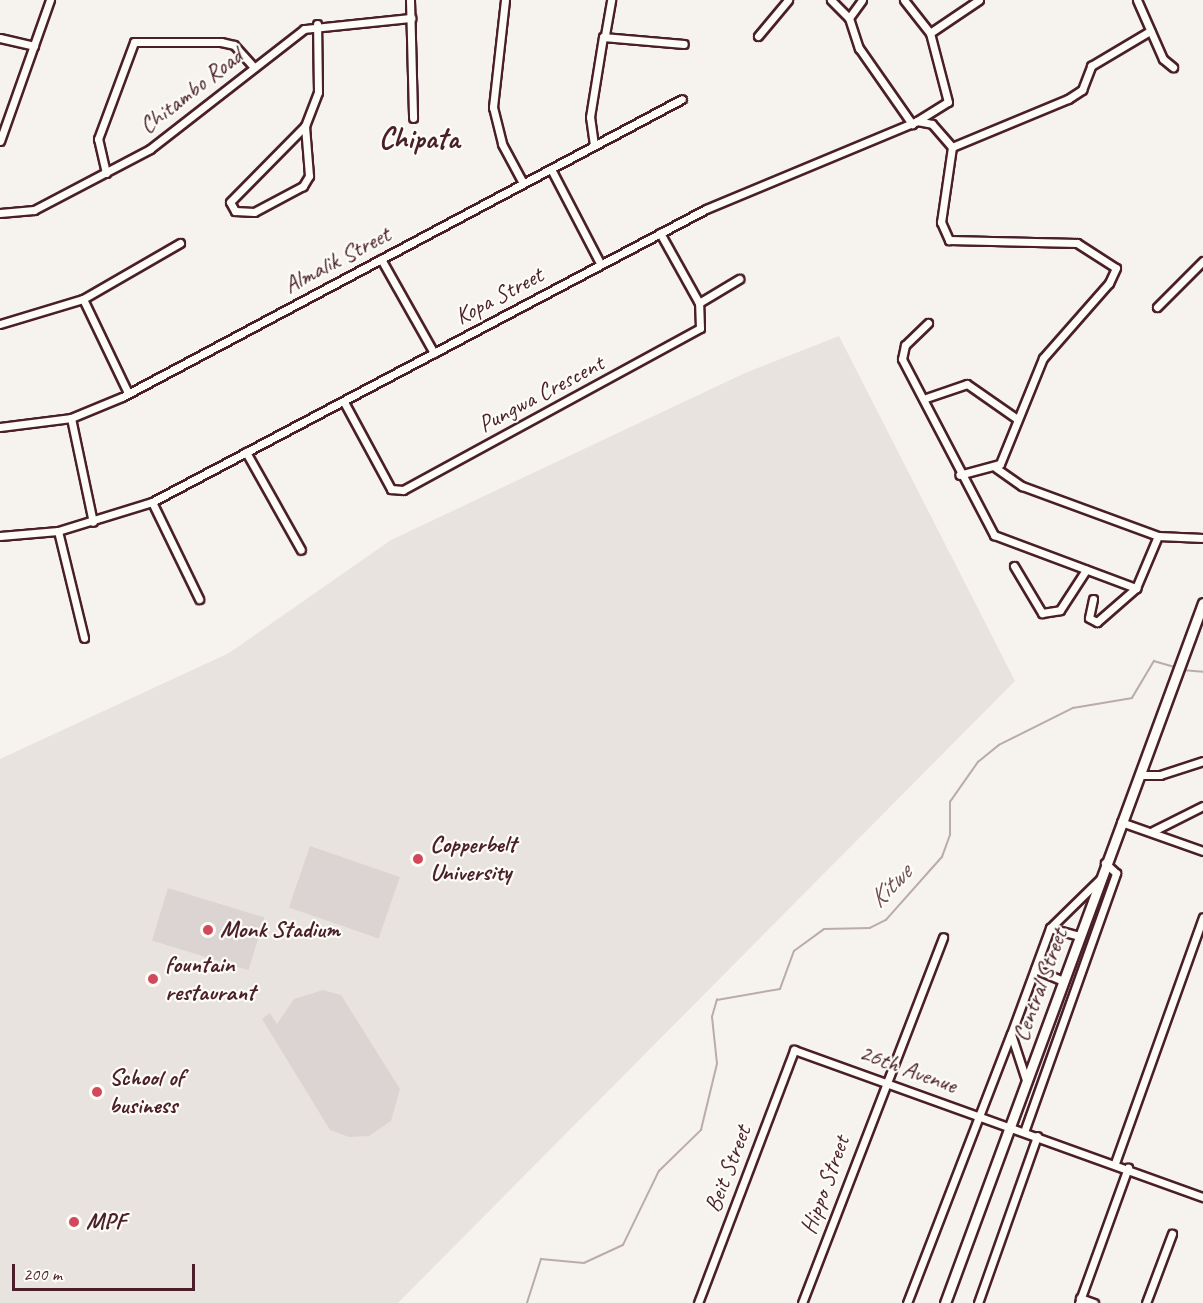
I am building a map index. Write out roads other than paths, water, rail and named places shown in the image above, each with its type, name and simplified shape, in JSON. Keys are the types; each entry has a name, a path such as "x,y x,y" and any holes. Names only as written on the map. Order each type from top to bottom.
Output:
{"street":[{"path":"0,141 4,119 50,0"},
{"path":"410,0 412,118"},
{"path":"505,0 493,107 502,144 523,183"},
{"path":"594,145 590,117 611,0"},
{"path":"758,36 789,0"},
{"path":"831,0 849,18 860,48 914,122 932,124 952,147 941,222 949,240 1077,243 1116,268 1109,283 1050,346 996,468"},
{"path":"849,18 862,0"},
{"path":"904,0 930,33 979,0"},
{"path":"1137,0 1163,59 1173,67"},
{"name":"Chitambo Road","path":"0,213 34,210 106,173 182,128 292,35 317,24 411,18"},
{"path":"305,126 309,176 303,186 254,212 235,211 230,201 305,126 318,92 317,24"},
{"path":"952,147 1068,99 1082,90 1091,66 1150,31"},
{"name":"Kopa Street","path":"0,536 58,531 152,502 660,233 914,122 948,102 930,33"},
{"path":"605,35 684,44"},
{"path":"0,38 34,46"},
{"path":"106,173 98,139 134,42 221,42 234,45 255,67"},
{"name":"Almalik Street","path":"0,427 71,418 128,393 682,99"},
{"path":"551,169 600,263"},
{"path":"660,233 699,303 739,279"},
{"path":"0,324 83,299 180,243"},
{"path":"381,259 434,353"},
{"path":"1157,307 1203,261"},
{"path":"83,299 128,393"},
{"name":"Pungwa Crescent","path":"344,402 392,489 403,490 694,333 702,321 699,303"},
{"path":"928,323 900,351 926,398 959,475 994,535 1136,588"},
{"path":"926,398 967,384 1017,419"},
{"path":"71,418 93,522"},
{"path":"246,452 301,550"},
{"path":"959,475 996,468 1022,486 1158,536 1203,538"},
{"path":"152,502 198,599"},
{"path":"58,531 84,638"},
{"path":"1093,598 1089,618 1097,622 1136,588 1158,536"},
{"path":"1014,566 1042,613 1060,610 1086,570"},
{"name":"Central Street","path":"945,1303 1105,863 1177,683 1203,603"},
{"path":"1139,775 1160,775 1203,761"},
{"path":"1152,831 1203,806"},
{"path":"1121,822 1152,831 1203,851"},
{"path":"1024,1132 1116,873 1105,863"},
{"path":"907,1303 976,1114 1011,1034 1050,928 1099,880"},
{"path":"1114,1163 1203,917"},
{"path":"1050,928 1078,936"},
{"name":"Hippo Street","path":"802,1303 885,1081 943,937"},
{"path":"1035,969 1063,981"},
{"path":"1011,1034 1026,1080"},
{"name":"26th Avenue","path":"794,1050 1128,1168 1203,1197"},
{"name":"Beit Street","path":"698,1303 794,1050"},
{"path":"978,1303 1037,1136"},
{"path":"1094,1303 1080,1301 1128,1168"},
{"path":"1146,1303 1172,1234"}],"waterway":[{"name":"Kitwe","path":"527,1303 541,1259 584,1263 623,1245 659,1171 701,1130 717,1064 712,1017 717,1000 780,989 794,951 824,929 870,928 886,920 942,857 950,835 950,802 978,762 999,745 1073,708 1132,698 1154,661 1175,667"},
{"name":"Kitwe","path":"1182,670 1203,672"}],"place":[{"name":"Copperbelt University","path":"418,859"},
{"name":"Monk Stadium","path":"208,930"},
{"name":"fountain restaurant","path":"153,979"},
{"name":"School of business","path":"97,1092"},
{"name":"MPF","path":"74,1222"}],"district":[{"name":"Chipata","path":"419,138"}]}
